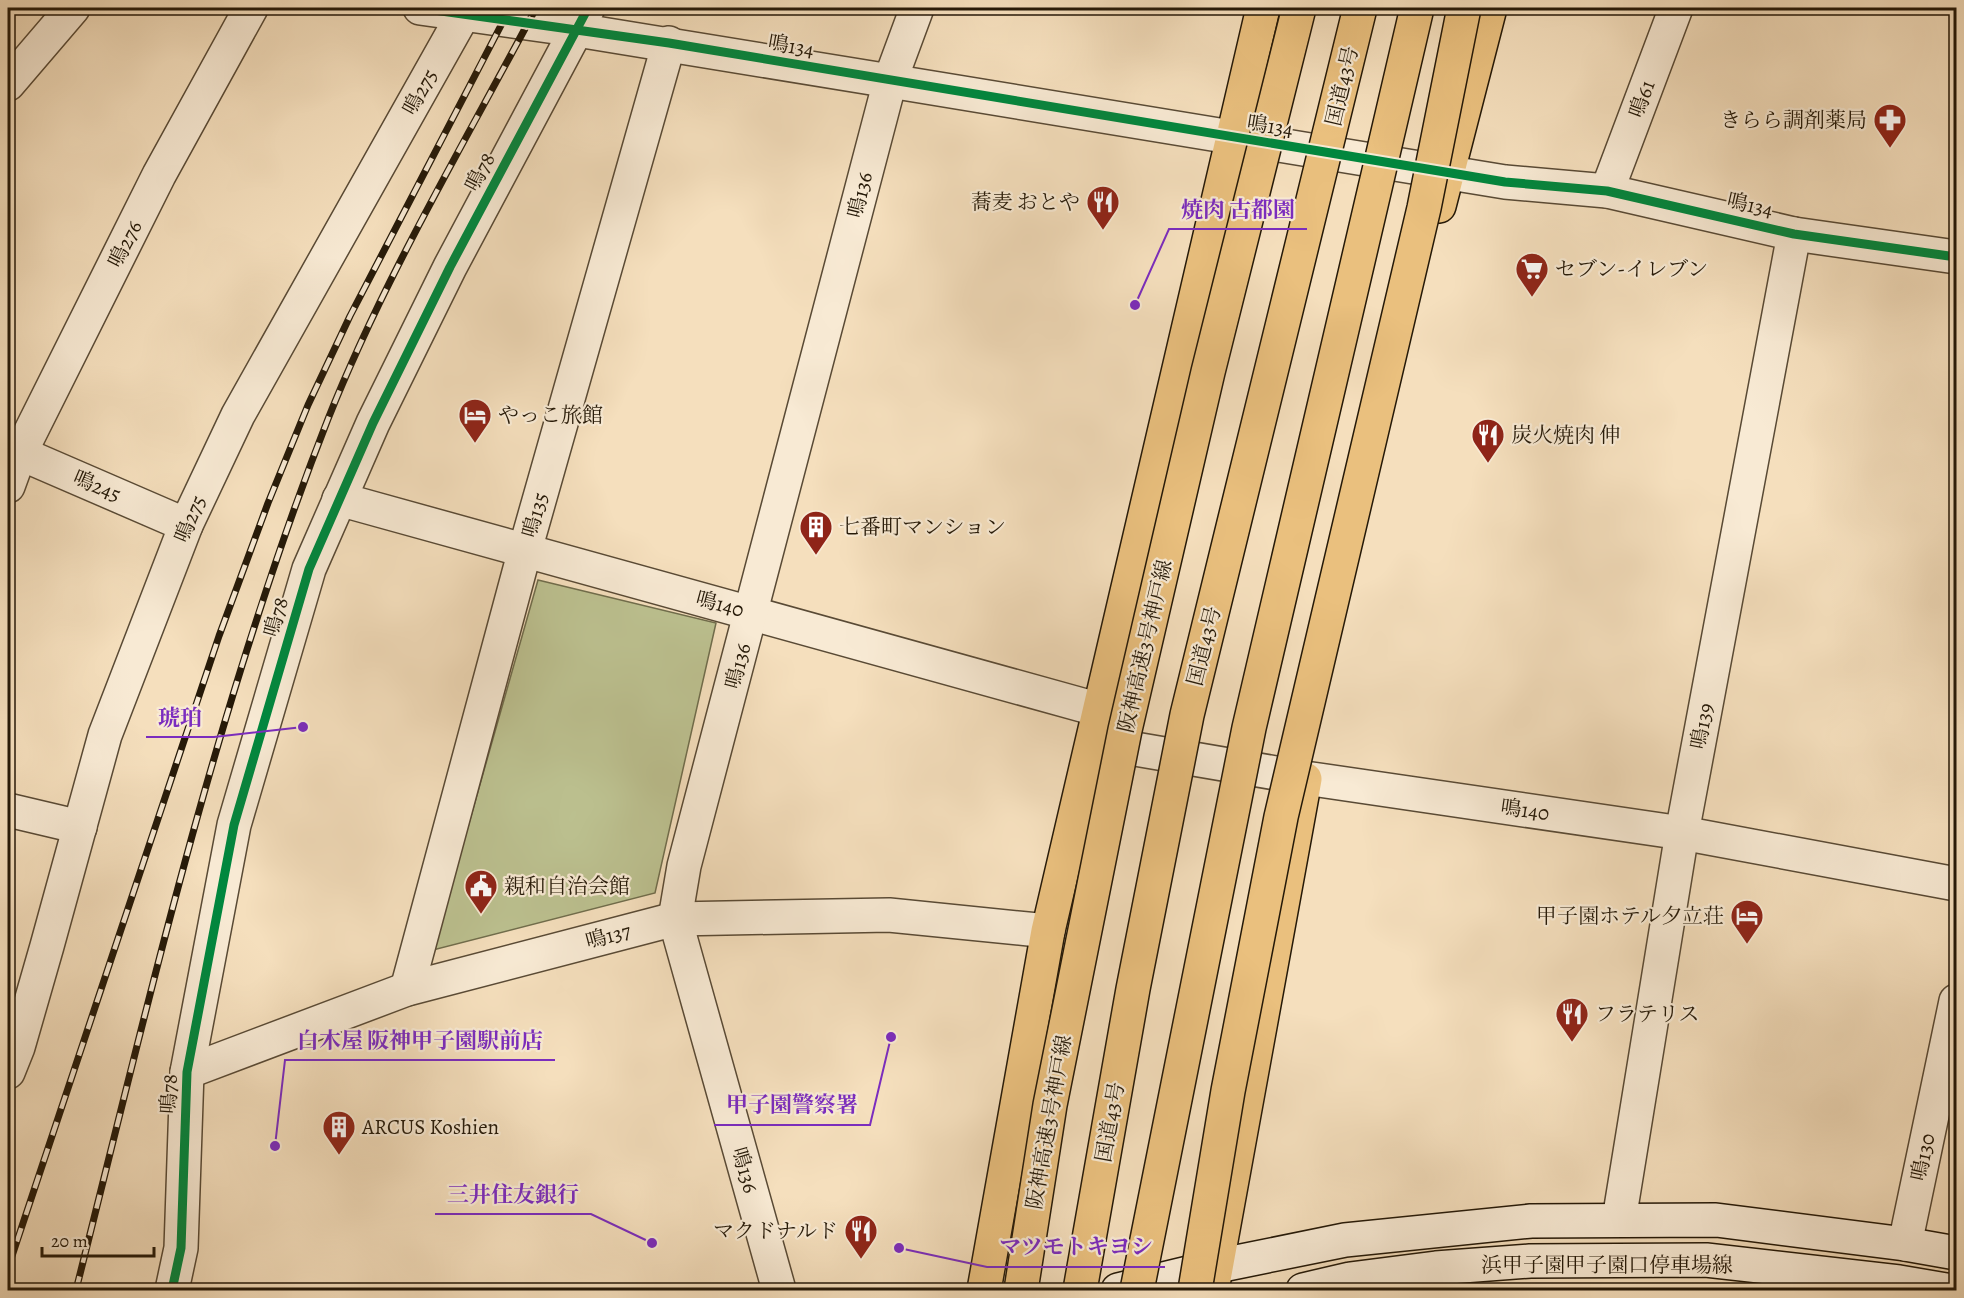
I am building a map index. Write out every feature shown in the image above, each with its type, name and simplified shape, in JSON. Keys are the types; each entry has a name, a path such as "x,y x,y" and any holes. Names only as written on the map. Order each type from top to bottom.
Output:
{"highway":[{"path":"984,1290 1048,931 1263,8"},
{"name":"阪神高速3号神戸線","path":"1022,1290 1050,1105 1125,730 1211,361 1299,8"},
{"name":"国道43号","path":"1080,1290 1133,989 1187,715 1360,8"},
{"path":"1137,1290 1249,728 1417,8"},
{"path":"1195,1290 1228,1091 1281,817 1424,208 1464,8"},
{"path":"1214,1278 1305,778 1447,173 1490,8"}],"street":[{"path":"8,84 73,8"},
{"name":"鳴276","path":"8,486 14,451 159,175 251,8"},
{"name":"鳴134","path":"420,8 582,19 669,43 1447,173 1505,182 1607,190 1794,234 1956,257"},
{"name":"鳴136","path":"779,1290 675,919 684,866 890,81 918,8"},
{"name":"鳴61","path":"1607,190 1676,8"},
{"name":"鳴275","path":"8,1072 18,1047 105,735 186,525 238,415 465,12"},
{"name":"鳴78","path":"172,1290 181,1248 187,1072 234,825 309,569 339,499 450,267 582,19"},
{"name":"鳴135","path":"407,989 525,550 669,43"},
{"name":"鳴139","path":"1619,1220 1682,833 1794,234"},
{"name":"鳴245","path":"14,451 186,525"},
{"name":"鳴140","path":"339,499 752,613 1096,726 1305,778 1682,833 1956,884"},
{"path":"8,810 80,827"},
{"name":"鳴137","path":"187,1072 407,989 675,919 889,915 1048,931"},
{"name":"鳴130","path":"1905,1244 1956,1001"},
{"name":"浜甲子園甲子園口停車場線","path":"1119,1290 1214,1278 1345,1240 1532,1221 1716,1220 1905,1244 1956,1253"},
{"name":"浜甲子園甲子園口停車場線","path":"1303,1290 1350,1279 1436,1268 1530,1261 1706,1260 1899,1282 1947,1290"}],"green space":[{"path":"538,580 716,623 655,893 433,950"}],"railway":[{"path":"8,1268 219,636 268,503 308,405 350,316 510,8"},
{"path":"76,1290 188,850 252,633 288,526 328,419 374,314 426,211 536,8"}],"cycle path":[{"path":"420,8 669,43 1505,182 1607,191 1794,234 1956,257"},
{"path":"172,1290 181,1248 187,1072 234,825 309,569 373,423 450,267 588,8"}],"place":[{"name":"きらら調剤薬局","path":"1890,149"},
{"name":"蕎麦 おとや","path":"1103,231"},
{"name":"セブン-イレブン","path":"1532,298"},
{"name":"焼肉 古都園","path":"1135,305"},
{"name":"やっこ旅館","path":"475,444"},
{"name":"炭火焼肉 伸","path":"1488,464"},
{"name":"七番町マンション","path":"816,556"},
{"name":"琥珀","path":"303,727"},
{"name":"親和自治会館","path":"481,915"},
{"name":"甲子園ホテル夕立荘","path":"1747,945"},
{"name":"甲子園警察署","path":"891,1037"},
{"name":"フラテリス","path":"1572,1043"},
{"name":"白木屋 阪神甲子園駅前店","path":"275,1146"},
{"name":"ARCUS Koshien","path":"339,1156"},
{"name":"三井住友銀行","path":"652,1243"},
{"name":"マツモトキヨシ","path":"899,1248"},
{"name":"マクドナルド","path":"861,1260"}]}
